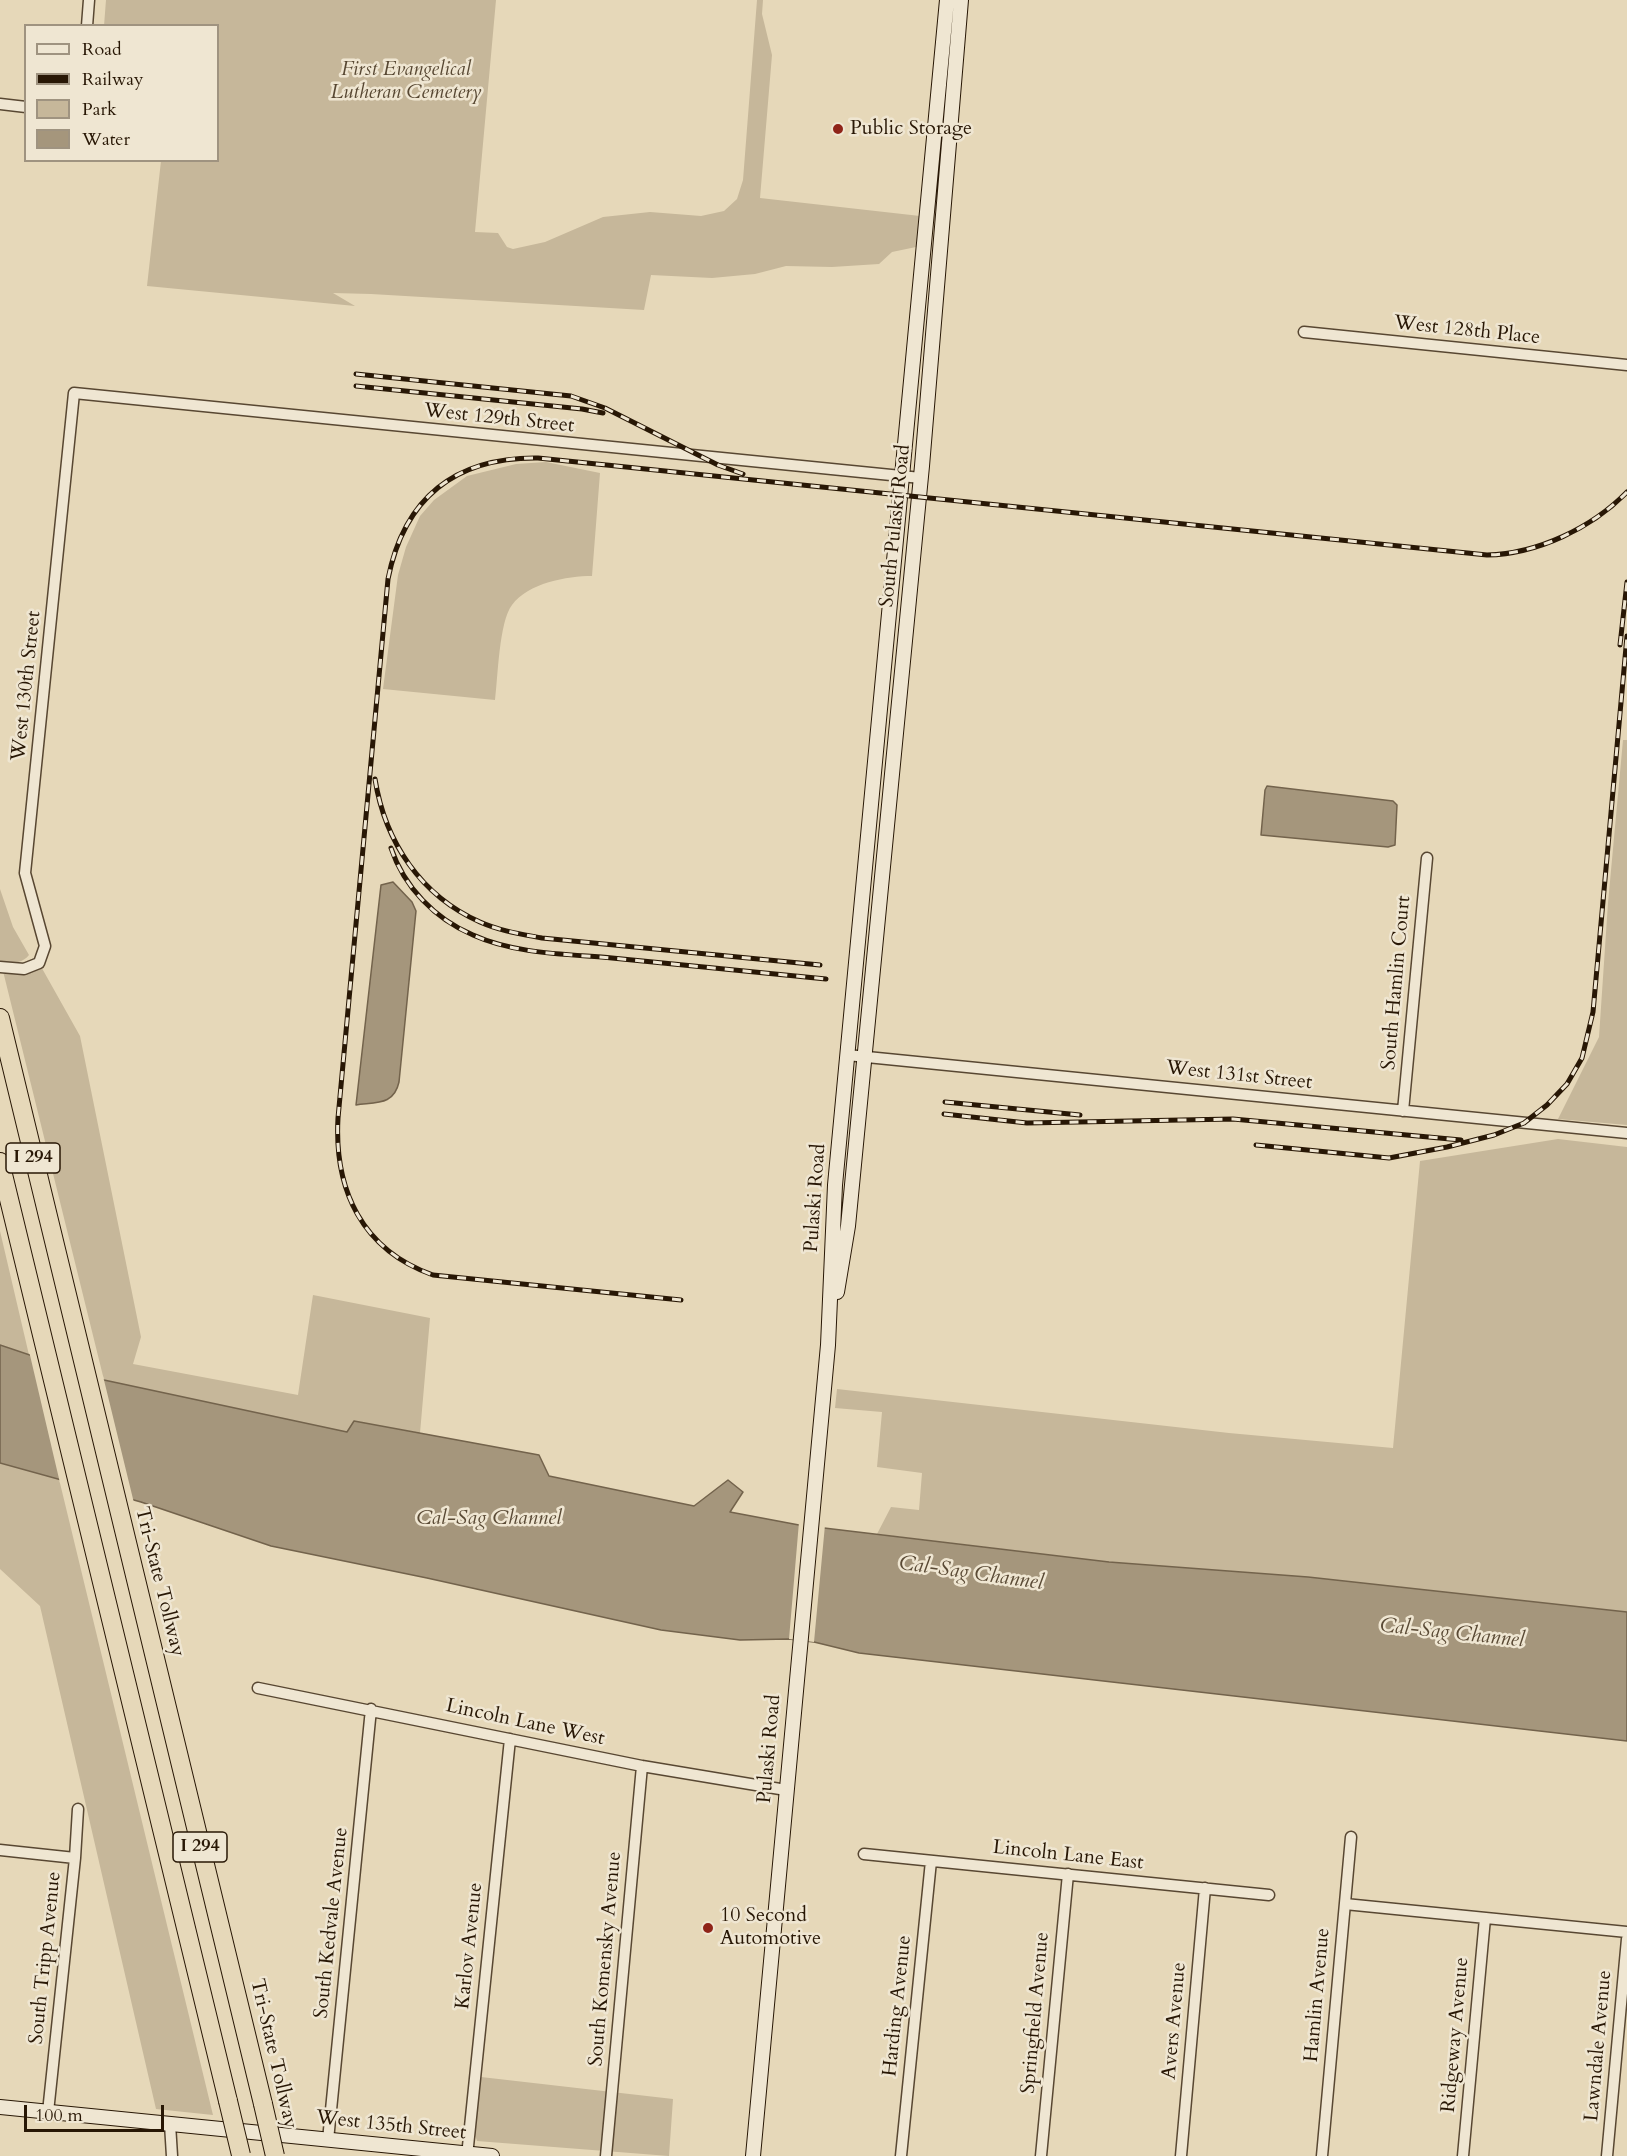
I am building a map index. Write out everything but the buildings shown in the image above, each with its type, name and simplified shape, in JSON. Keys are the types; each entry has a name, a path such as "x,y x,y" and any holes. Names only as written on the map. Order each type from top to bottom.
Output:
{"highway":[{"name":"Tri-State Tollway","path":"0,1018 274,2156"},
{"name":"I 294","path":"0,1162 241,2156"}],"main road":[{"name":"South Pulaski Road","path":"847,1055 947,0"},
{"name":"South Pulaski Road","path":"864,1056 921,478 961,0"},
{"name":"Pulaski Road","path":"753,2156 828,1345 832,1223 847,1055"},
{"name":"Pulaski Road","path":"828,1345 848,1226 864,1056"},
{"name":"West 135th Street","path":"0,2107 492,2156"}],"street":[{"path":"87,24 89,0"},
{"path":"0,104 24,106"},
{"name":"West 128th Place","path":"1304,332 1627,365"},
{"name":"West 129th Street","path":"74,393 921,478"},
{"name":"West 130th Street","path":"0,967 24,969 39,963 45,946 26,873 74,393"},
{"name":"South Hamlin Court","path":"1403,1111 1427,858"},
{"name":"West 131st Street","path":"847,1055 1627,1133"},
{"name":"Lincoln Lane West","path":"258,1688 642,1766 786,1790"},
{"name":"South Kedvale Avenue","path":"328,2140 371,1710"},
{"name":"Karlov Avenue","path":"467,2155 510,1739"},
{"name":"South Komensky Avenue","path":"606,2156 642,1766"},
{"name":"South Tripp Avenue","path":"48,2112 75,1858 78,1809"},
{"name":"Hamlin Avenue","path":"1322,2156 1351,1837"},
{"path":"0,1850 75,1858"},
{"name":"Lincoln Lane East","path":"864,1854 1269,1895"},
{"name":"Harding Avenue","path":"901,2156 931,1861"},
{"name":"Springfield Avenue","path":"1041,2156 1068,1874"},
{"name":"Avers Avenue","path":"1181,2156 1205,1888"},
{"path":"1345,1904 1627,1932"},
{"name":"Ridgeway Avenue","path":"1463,2156 1485,1918"},
{"name":"Lawndale Avenue","path":"1607,2156 1627,1939"},
{"path":"170,2124 172,2156"}],"green space":[{"name":"First Evangelical Lutheran Cemetery","path":"106,0 496,0 475,232 498,233 507,247 513,249 545,242 603,217 650,212 701,216 724,211 737,199 743,180 757,0 763,0 762,14 772,55 760,198 920,216 916,247 892,252 879,264 832,267 786,266 755,274 712,278 651,275 644,310 333,293 355,306 147,286 161,162 219,162 219,24 104,24"},
{"path":"546,462 600,473 592,576 571,577 549,582 528,591 512,605 504,624 495,700 383,689 398,575 406,547 420,516 434,500 467,476 516,464"},
{"path":"1623,740 1627,740 1627,1125 1558,1119 1599,1037 1608,903"},
{"path":"0,889 13,927 29,955 16,962 1,963 0,960"},
{"path":"39,963 80,1036 141,1337 133,1364 298,1395 313,1295 430,1318 420,1433 354,1421 347,1432 104,1380 2,967"},
{"path":"1558,1139 1627,1147 1627,1612 1308,1577 1109,1562 877,1534 891,1507 919,1510 922,1473 877,1467 882,1412 835,1408 837,1389 1229,1433 1393,1448 1420,1161"},
{"path":"0,1231 29,1355 0,1345"},
{"path":"0,1463 59,1479 213,2115 156,2109 40,1606 0,1569"},
{"path":"481,2077 673,2099 669,2156 477,2141 474,2132"}],"water":[{"path":"1267,786 1393,801 1397,805 1395,845 1388,847 1261,835"},
{"path":"393,882 412,902 416,911 399,1082 397,1089 389,1099 356,1105 381,885"},
{"name":"Cal-Sag Channel","path":"0,1345 104,1380 347,1432 354,1421 539,1455 549,1476 694,1506 728,1480 743,1492 730,1512 799,1525 1109,1562 1308,1577 1627,1612 1627,1741 859,1653 814,1642 789,1639 740,1640 661,1630 271,1546 141,1502 0,1463"}],"pier":[{"path":"29,1351 103,1376 134,1503 60,1483"},
{"path":"799,1522 825,1525 814,1642 789,1639"}],"railway":[{"path":"356,374 571,396 605,408 718,465 743,474"},
{"path":"356,386 603,413"},
{"path":"681,1300 433,1275 408,1264 388,1250 357,1214 348,1193 341,1169 338,1118 388,579 396,551 407,526 421,505 438,488 458,474 482,465 538,458 1487,555 1525,550 1563,537 1597,517 1627,492"},
{"path":"1620,645 1627,582"},
{"path":"1256,1145 1389,1158 1447,1147 1494,1135 1524,1123 1547,1105 1567,1084 1582,1058 1593,1012 1627,636"},
{"path":"375,779 387,824 409,864 440,898 480,922 503,930 542,938 820,965"},
{"path":"391,848 404,876 434,911 459,928 489,941 523,950 826,979"},
{"path":"945,1102 1080,1115"},
{"path":"944,1114 1027,1123 1233,1119 1461,1140"}],"place":[{"name":"Public Storage","path":"838,129"},
{"name":"10 Second Automotive","path":"708,1928"}]}
